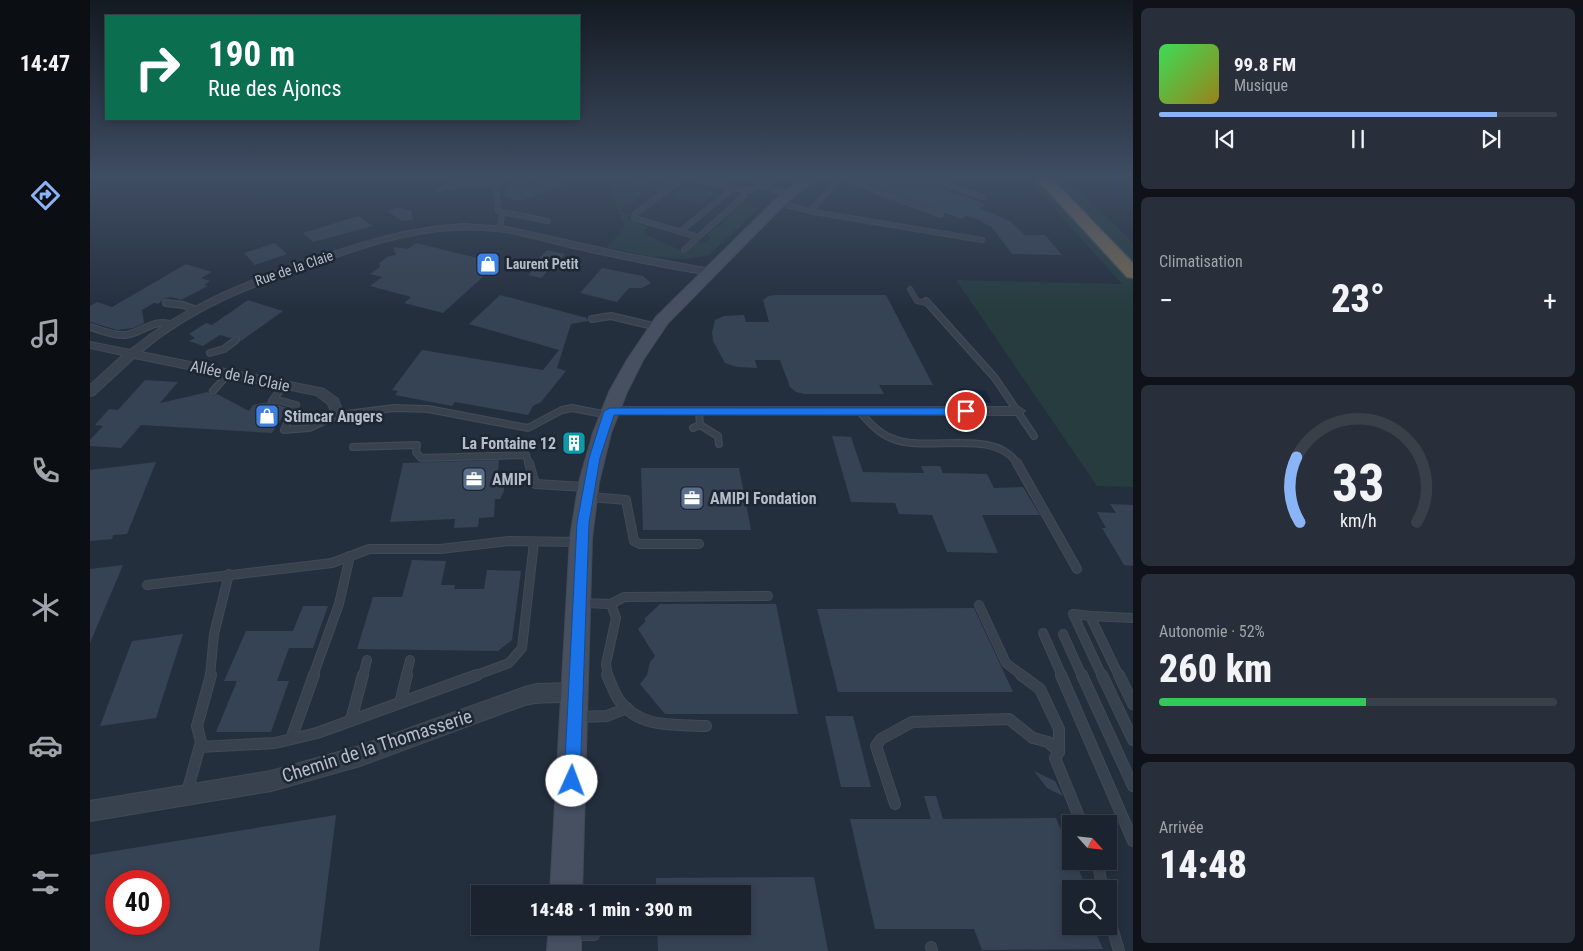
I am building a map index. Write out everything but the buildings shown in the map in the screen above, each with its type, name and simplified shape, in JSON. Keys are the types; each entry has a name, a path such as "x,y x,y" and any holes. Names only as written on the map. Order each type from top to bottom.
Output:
{"highway":[{"path":"1085,222 1133,273"},
{"path":"1098,222 1133,259"}],"street":[{"path":"566,885 581,542 594,458 609,413 631,367 657,327 756,222"},
{"name":"Rue de la Claie","path":"90,392 130,353 194,309 257,281 390,236 428,228 497,229 645,261 705,277"},
{"name":"Rue de la Claie","path":"645,261 705,277"},
{"name":"Allée de la Claie","path":"90,345 326,395 334,402 338,414"},
{"path":"609,413 699,411 1019,411"},
{"name":"Chemin de la Thomasserie","path":"90,811 271,781 360,756 525,696 574,692"}],"lane":[{"path":"497,229 501,222"},
{"path":"647,222 698,238"},
{"path":"680,232 692,222"},
{"path":"684,250 715,222"},
{"path":"877,222 982,240"},
{"path":"910,289 917,301 926,301 935,314 970,347 989,369 1034,436"},
{"path":"166,303 186,305 194,309"},
{"path":"592,318 611,316 657,327"},
{"path":"90,327 124,335 154,323 170,324"},
{"path":"210,353 224,349 236,340"},
{"path":"213,391 228,374"},
{"path":"284,385 273,400 296,405 284,430 310,428 338,414 357,414 394,408 428,409 528,428 562,410 572,408 609,413"},
{"path":"699,411 700,425"},
{"path":"859,411 883,434 898,441 988,445 1008,452 1015,459 1078,569"},
{"path":"693,428 700,425"},
{"path":"700,425 718,436 719,444"},
{"path":"353,447 417,445 416,452 422,458 526,455 535,484 626,500 634,541 640,544 699,544"},
{"path":"147,585 332,563 369,549 440,549 508,541 581,542"},
{"path":"200,747 275,743 317,732 509,663 522,648 534,542"},
{"path":"291,739 338,604 350,556"},
{"path":"186,795 201,742 197,726 211,673 214,634 229,574"},
{"path":"579,603 611,604 624,598 768,596"},
{"path":"611,604 616,618 607,658 607,674 618,700 635,715 651,724 706,726"},
{"path":"979,606 1006,663 1040,689 1059,729 1058,752 1055,758 1078,815"},
{"path":"1133,618 1073,614 1133,740"},
{"path":"1090,616 1133,704"},
{"path":"1043,633 1133,841"},
{"path":"1063,634 1133,786"},
{"path":"351,720 367,660"},
{"path":"400,702 410,660"},
{"path":"574,717 607,716 627,708"},
{"path":"895,804 876,746 880,739 912,722 1009,718 1033,738 1048,742 1058,752"},
{"path":"1114,935 1119,951"}],"green space":[{"path":"623,222 635,222 648,227 644,232 646,235 685,252 697,241 705,243 710,238 707,235 715,227 719,227 724,222 744,222 709,255 688,259 653,257 607,247 625,228"},
{"path":"1067,222 1112,222 1133,243 1133,487 1097,486 956,280 1122,284"}],"water":[{"path":"961,388 986,391 992,403 959,403 954,393"}],"place":[{"name":"Laurent Petit","path":"488,264"},
{"name":"Stimcar Angers","path":"267,416"},
{"name":"La Fontaine 12","path":"574,443"},
{"name":"AMIPI","path":"474,479"},
{"name":"AMIPI Fondation","path":"692,498"}],"route":[{"path":"572,781 581,538 594,458 610,411 966,411"}]}
